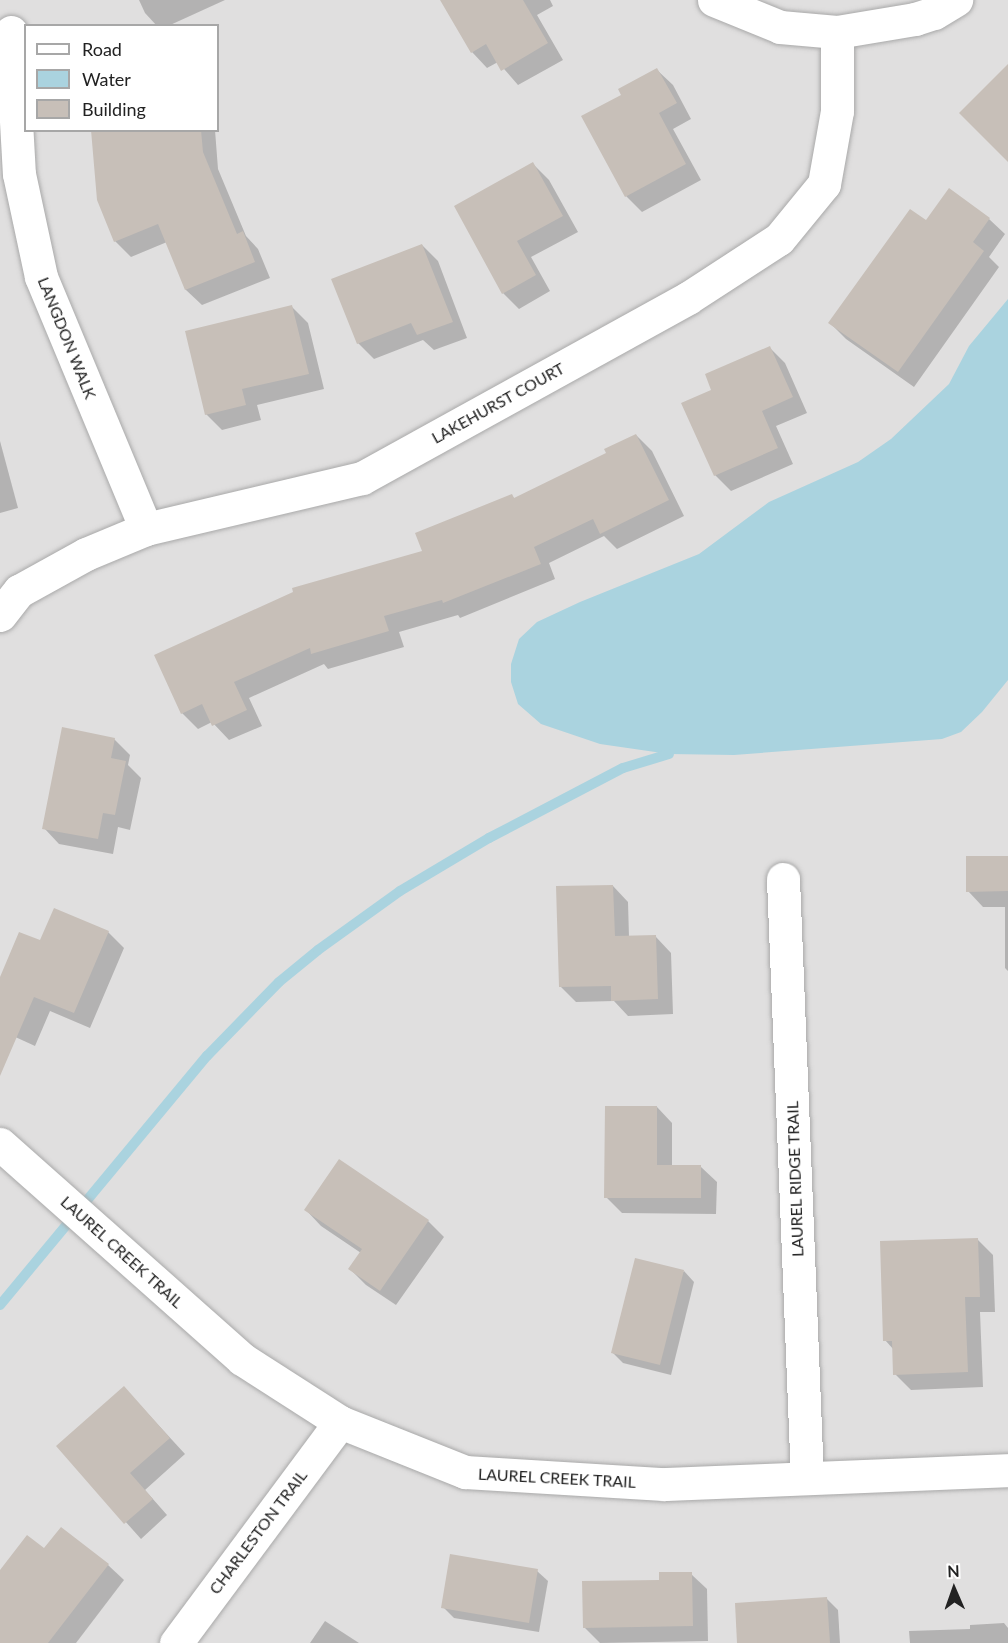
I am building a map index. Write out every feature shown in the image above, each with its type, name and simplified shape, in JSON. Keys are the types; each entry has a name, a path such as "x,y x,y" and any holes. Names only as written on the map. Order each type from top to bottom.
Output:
{"street":[{"path":"714,0 780,27 837,32 915,19 934,13 956,0"},
{"name":"LANGDON WALK","path":"11,32 19,174 41,277 146,529"},
{"name":"LAKEHURST COURT","path":"0,615 19,591 86,554 146,529 362,478 688,298 779,238 824,184 837,111 837,32"},
{"name":"LAUREL RIDGE TRAIL","path":"783,879 807,1478"},
{"name":"LAUREL CREEK TRAIL","path":"0,1144 242,1359 340,1422 465,1472 664,1484 1008,1470"},
{"name":"CHARLESTON TRAIL","path":"176,1643 340,1422"}],"shaded area":[{"path":"0,0 1008,0 1008,1643 0,1643"}],"water":[{"path":"1008,299 1008,680 982,712 961,732 942,739 734,755 669,754 600,744 541,724 518,704 511,682 511,664 519,639 537,622 699,554 769,502 858,462 891,439 949,384 969,346"}],"building":[{"path":"440,0 523,0 548,43 501,71 486,44 471,53"},
{"path":"1008,64 1008,162 959,113"},
{"path":"657,68 677,103 659,113 686,164 625,197 581,116 621,95 618,89"},
{"path":"91,132 201,132 203,152 237,234 243,231 255,262 185,290 158,224 114,242 97,200"},
{"path":"533,162 563,216 517,241 536,275 502,294 454,206"},
{"path":"949,188 990,218 973,242 984,251 898,372 828,323 910,209 926,220"},
{"path":"422,244 453,322 417,335 411,323 357,344 331,279"},
{"path":"292,305 309,374 242,389 246,405 205,415 185,331"},
{"path":"770,346 793,397 762,411 778,448 714,476 681,403 711,390 705,374"},
{"path":"636,434 669,500 600,534 593,519 534,547 541,564 443,603 442,600 384,616 389,631 311,654 310,648 234,682 247,710 212,726 202,704 181,714 154,655 293,592 292,588 422,551 415,533 512,494 514,498 606,453 604,449"},
{"path":"62,727 115,738 111,758 126,761 115,815 103,813 98,839 42,829"},
{"path":"966,856 1008,856 1008,891 966,892"},
{"path":"613,885 615,936 656,935 658,999 611,1001 611,986 559,987 556,886"},
{"path":"54,908 109,931 74,1013 34,997 0,1076 0,977 19,932 40,940"},
{"path":"605,1106 657,1106 657,1165 701,1165 701,1198 604,1198"},
{"path":"339,1159 429,1220 380,1291 348,1269 362,1249 304,1210"},
{"path":"978,1238 980,1297 965,1297 968,1372 893,1375 892,1341 883,1341 880,1241"},
{"path":"635,1258 684,1270 660,1365 611,1353"},
{"path":"124,1386 170,1438 130,1473 153,1499 124,1524 56,1446"},
{"path":"61,1527 109,1564 48,1643 0,1643 0,1570 27,1535 44,1548"},
{"path":"450,1554 538,1569 529,1623 441,1608"},
{"path":"659,1572 692,1572 693,1626 583,1628 582,1581 659,1580"},
{"path":"827,1597 830,1643 737,1643 735,1603"}],"waterway":[{"path":"0,1305 207,1056 279,982 318,950 400,891 489,838 623,768 669,754"}]}
